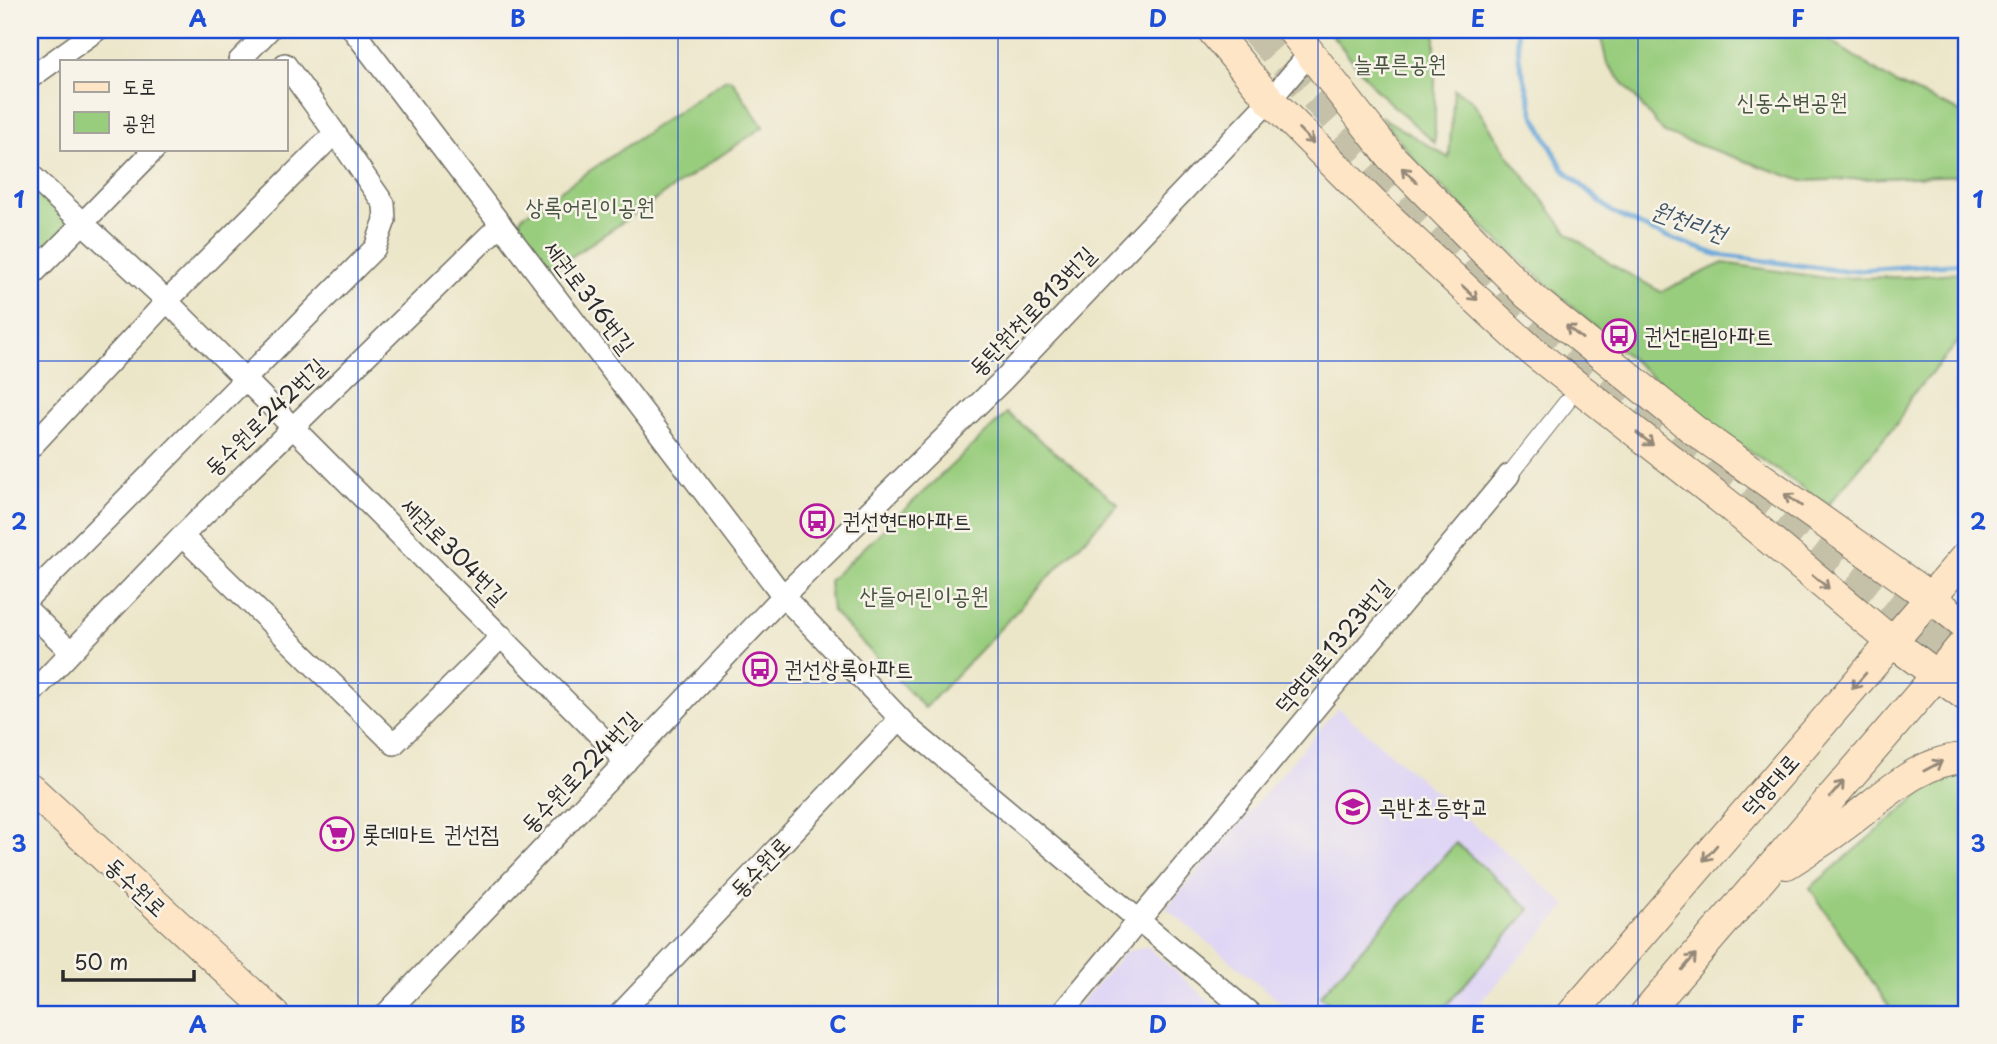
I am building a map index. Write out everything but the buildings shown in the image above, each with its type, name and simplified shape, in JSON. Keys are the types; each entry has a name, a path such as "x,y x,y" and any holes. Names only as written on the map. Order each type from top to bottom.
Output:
{"main road":[{"path":"1212,30 1270,100 1375,205 1531,350 1730,506 1892,642 1967,697"},
{"path":"1292,30 1392,158 1527,294 1694,430 1967,626"},
{"name":"덕영대로","path":"1572,1014 1967,555"},
{"path":"1645,1014 1967,640"},
{"path":"1755,886 1841,828 1892,788 1944,761 1967,758"},
{"name":"동수원로","path":"30,788 274,1014"}],"street":[{"path":"30,78 97,30"},
{"name":"세권로316번길","path":"353,30 783,596"},
{"path":"240,60 264,31 282,60"},
{"name":"동탄원천로813번길","path":"783,596 1003,380 1270,100 1310,53"},
{"path":"30,596 375,248 385,220 384,204 287,67"},
{"path":"30,448 167,301 335,133"},
{"path":"30,277 154,150"},
{"name":"세권로304번길","path":"30,174 167,301 626,762"},
{"name":"동수원로242번길","path":"30,695 182,536 501,224"},
{"name":"덕영대로1323번길","path":"1061,1014 1139,923 1566,403"},
{"path":"182,536 394,744 502,636"},
{"path":"783,596 900,719 1139,923 1251,1014"},
{"name":"동수원로224번길","path":"386,1014 783,596"},
{"path":"30,612 71,652"},
{"name":"동수원로","path":"620,1014 900,719"}],"shaded area":[{"name":"곡반초등학교","path":"1338,708 1567,905 1470,1014 1295,1014 1166,908"},
{"path":"1147,946 1224,1014 1071,1014 1125,952"}],"green space":[{"name":"늘푸른공원","path":"1328,30 1435,30 1435,143 1377,91"},
{"name":"신동수변공원","path":"1599,30 1814,30 1895,83 1967,115 1967,175 1803,181 1664,133 1607,63"},
{"name":"상록어린이공원","path":"726,79 732,80 763,127 550,271 519,225 521,217"},
{"path":"1454,89 1472,100 1508,155 1568,233 1612,265 1661,292 1723,263 1826,278 1905,277 1967,272 1967,332 1911,396 1898,422 1828,505 1701,418 1623,352 1496,239 1419,165 1380,116 1449,158"},
{"path":"30,182 77,225 30,273"},
{"name":"산들어린이공원","path":"1007,413 1118,504 925,708 832,611 829,581"},
{"path":"1945,773 1967,775 1967,1014 1894,1014 1810,888"},
{"path":"1456,843 1530,909 1439,1014 1341,1014 1320,996"}],"waterway":[{"name":"원천리천","path":"1517,30 1519,59 1534,115 1563,169 1612,212 1654,232 1718,255 1844,271 1967,263"}],"tunnel":[{"path":"1254,30 1391,182 1548,333 1967,660"}],"place":[{"name":"권선대림아파트","path":"1619,336"},
{"name":"권선현대아파트","path":"817,521"},
{"name":"권선상록아파트","path":"760,669"},
{"name":"곡반초등학교","path":"1353,807"},
{"name":"롯데마트 권선점","path":"337,834"}]}
